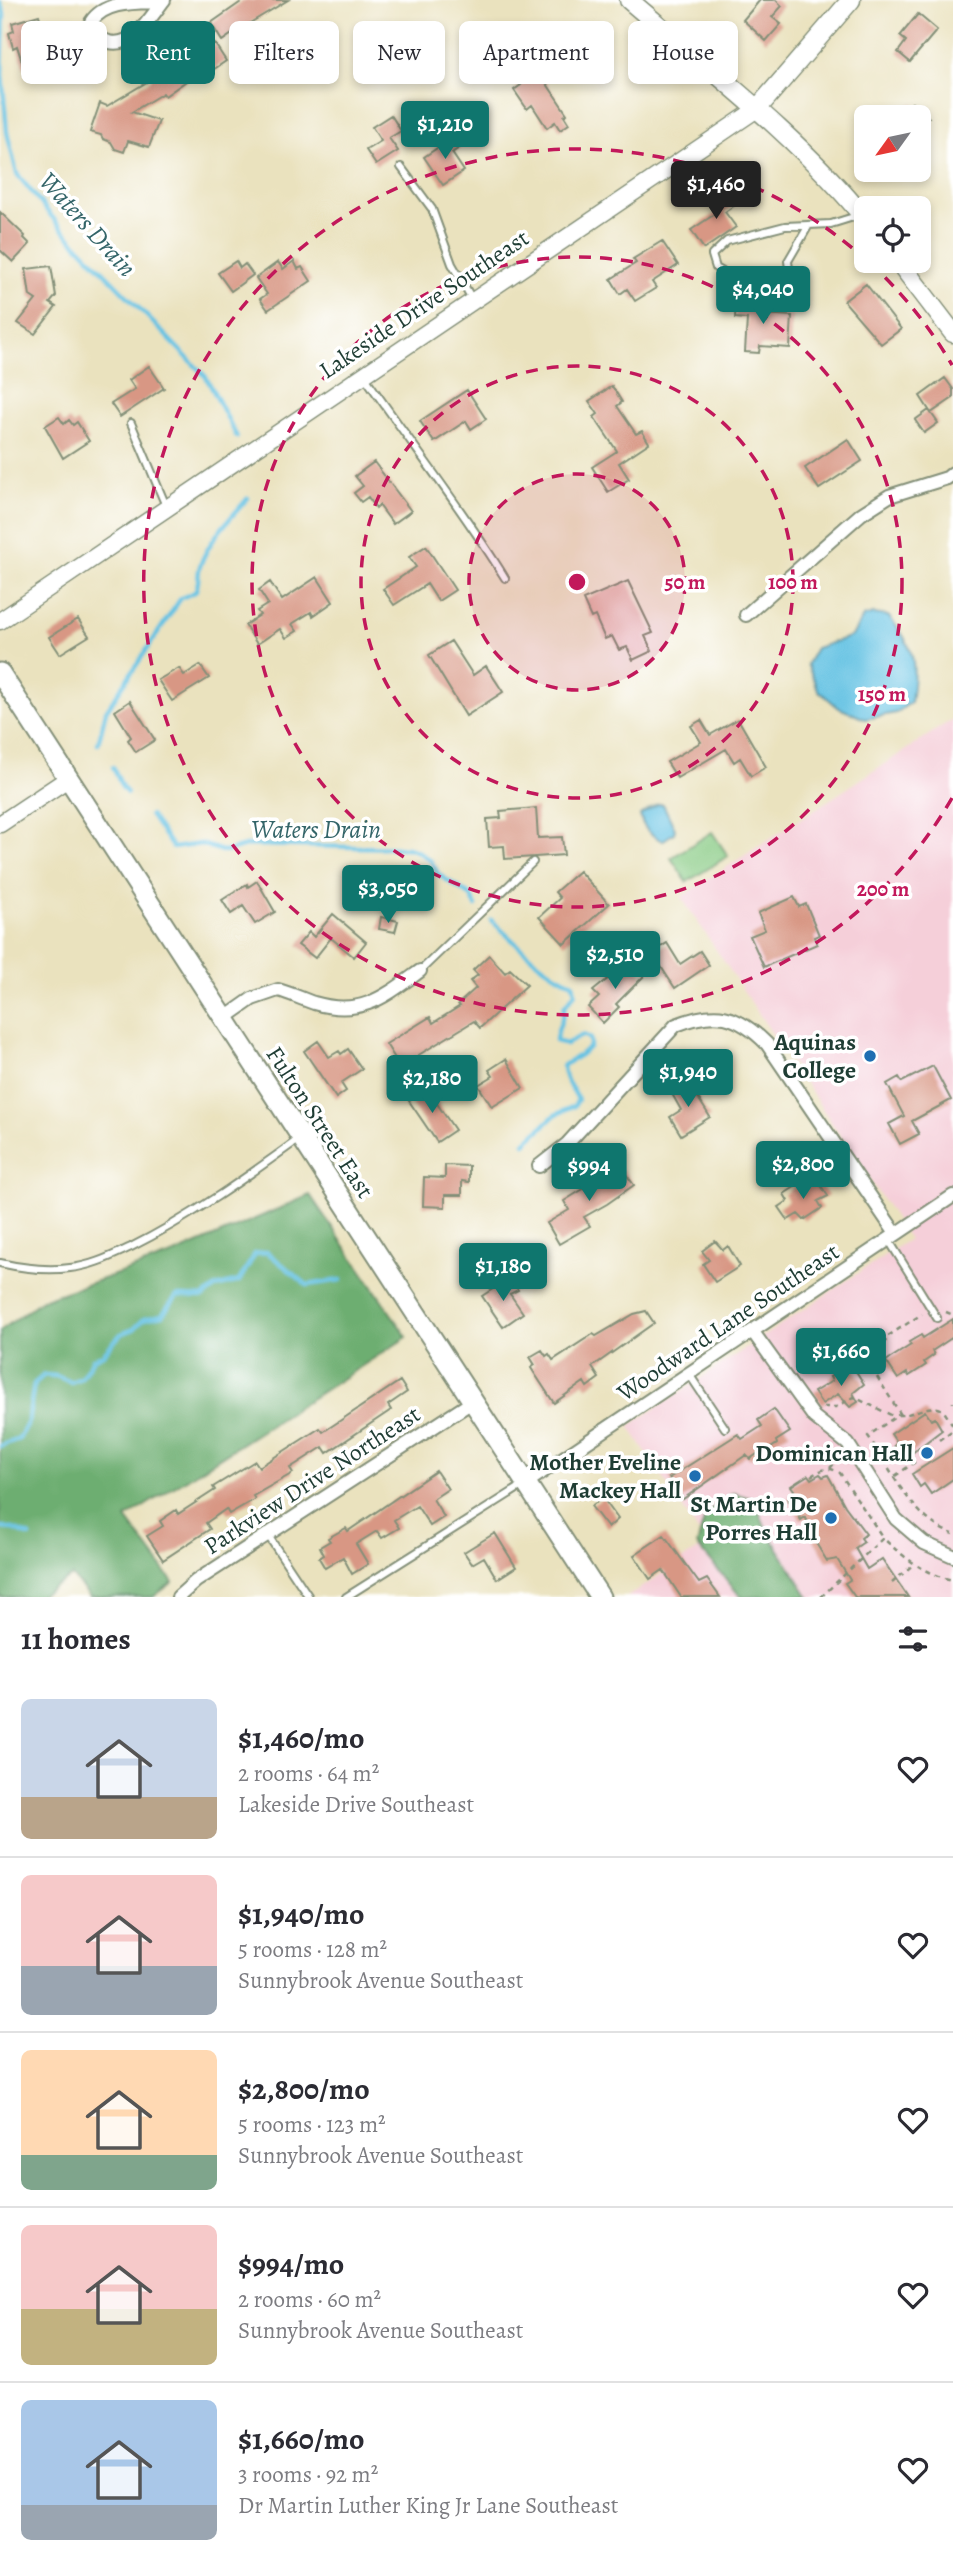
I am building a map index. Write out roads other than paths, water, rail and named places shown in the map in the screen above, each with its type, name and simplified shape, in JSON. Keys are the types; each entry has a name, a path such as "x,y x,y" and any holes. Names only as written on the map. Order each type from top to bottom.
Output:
{"main road":[{"path":"629,0 757,109 854,205"},
{"name":"Lakeside Drive Southeast","path":"757,109 851,0"},
{"path":"907,273 953,333"},
{"name":"Fulton Street East","path":"0,673 600,1597"}],"street":[{"path":"163,1 147,23 131,37 118,43 106,41 95,33 91,22 96,14 105,8 163,1"},
{"name":"Lakeside Drive Southeast","path":"0,621 757,109"},
{"path":"746,615 862,514 889,496 947,478 953,473"},
{"path":"0,824 69,778"},
{"path":"225,1018 252,999 278,990 336,1007 361,1007 380,1000 420,971"},
{"path":"539,1166 567,1144 676,1025 693,1018 736,1019 751,1028 767,1044 892,1237"},
{"name":"Woodward Lane Southeast","path":"526,1483 953,1196"},
{"path":"753,1332 808,1410 848,1444 901,1524 925,1543 953,1556"},
{"name":"Parkview Drive Northeast","path":"178,1597 196,1581 472,1402"}],"lane":[{"path":"401,166 432,209 452,264 473,300"},
{"path":"809,225 788,261 790,277 778,290 741,282 716,268 712,255 727,241 785,226 831,224 854,219"},
{"path":"363,375 462,510 505,578"},
{"path":"131,423 167,507"},
{"path":"420,971 534,862"},
{"path":"0,1263 35,1268 70,1268 99,1262 149,1238 201,1208 301,1138"},
{"path":"892,1237 937,1318"},
{"path":"689,1374 725,1428"},
{"path":"346,1597 526,1483"},
{"path":"267,1534 309,1597"}],"water":[{"path":"873,614 888,616 904,637 912,656 914,676 911,702 896,713 865,719 839,708 818,690 807,664 816,648 852,636 863,617"},
{"path":"658,804 663,804 675,829 674,833 662,841 648,831 640,815"}],"waterway":[{"name":"Waters Drain","path":"0,2 4,13 2,74 7,132 17,174 62,229 206,377 237,437"},
{"name":"Waters Drain","path":"98,744 106,711 181,598 195,592 200,566 209,547 248,498"},
{"name":"Waters Drain","path":"113,767 127,793"},
{"name":"Waters Drain","path":"150,815 173,848 201,844 225,852 249,845 407,848 417,851 431,861 439,875 470,895 476,906"},
{"name":"Waters Drain","path":"491,920 551,972 573,983 575,993 564,1007 556,1041 566,1044 583,1035 590,1039 590,1046 563,1066 565,1077 578,1100 574,1106 555,1115 525,1143"},
{"name":"Waters Drain","path":"0,1446 19,1439 28,1422 34,1384 44,1375 71,1382 81,1378 93,1359 103,1354 121,1334 134,1329 144,1319 162,1315 177,1296 203,1297 216,1287 239,1281 255,1254 267,1252 307,1285 341,1280"},
{"name":"Waters Drain","path":"0,1528 13,1529 30,1536"}],"place":[{"name":"Aquinas College","path":"870,1056"},
{"name":"Dominican Hall","path":"927,1453"},
{"name":"Mother Eveline Mackey Hall","path":"695,1476"},
{"name":"St Martin De Porres Hall","path":"831,1518"}]}
